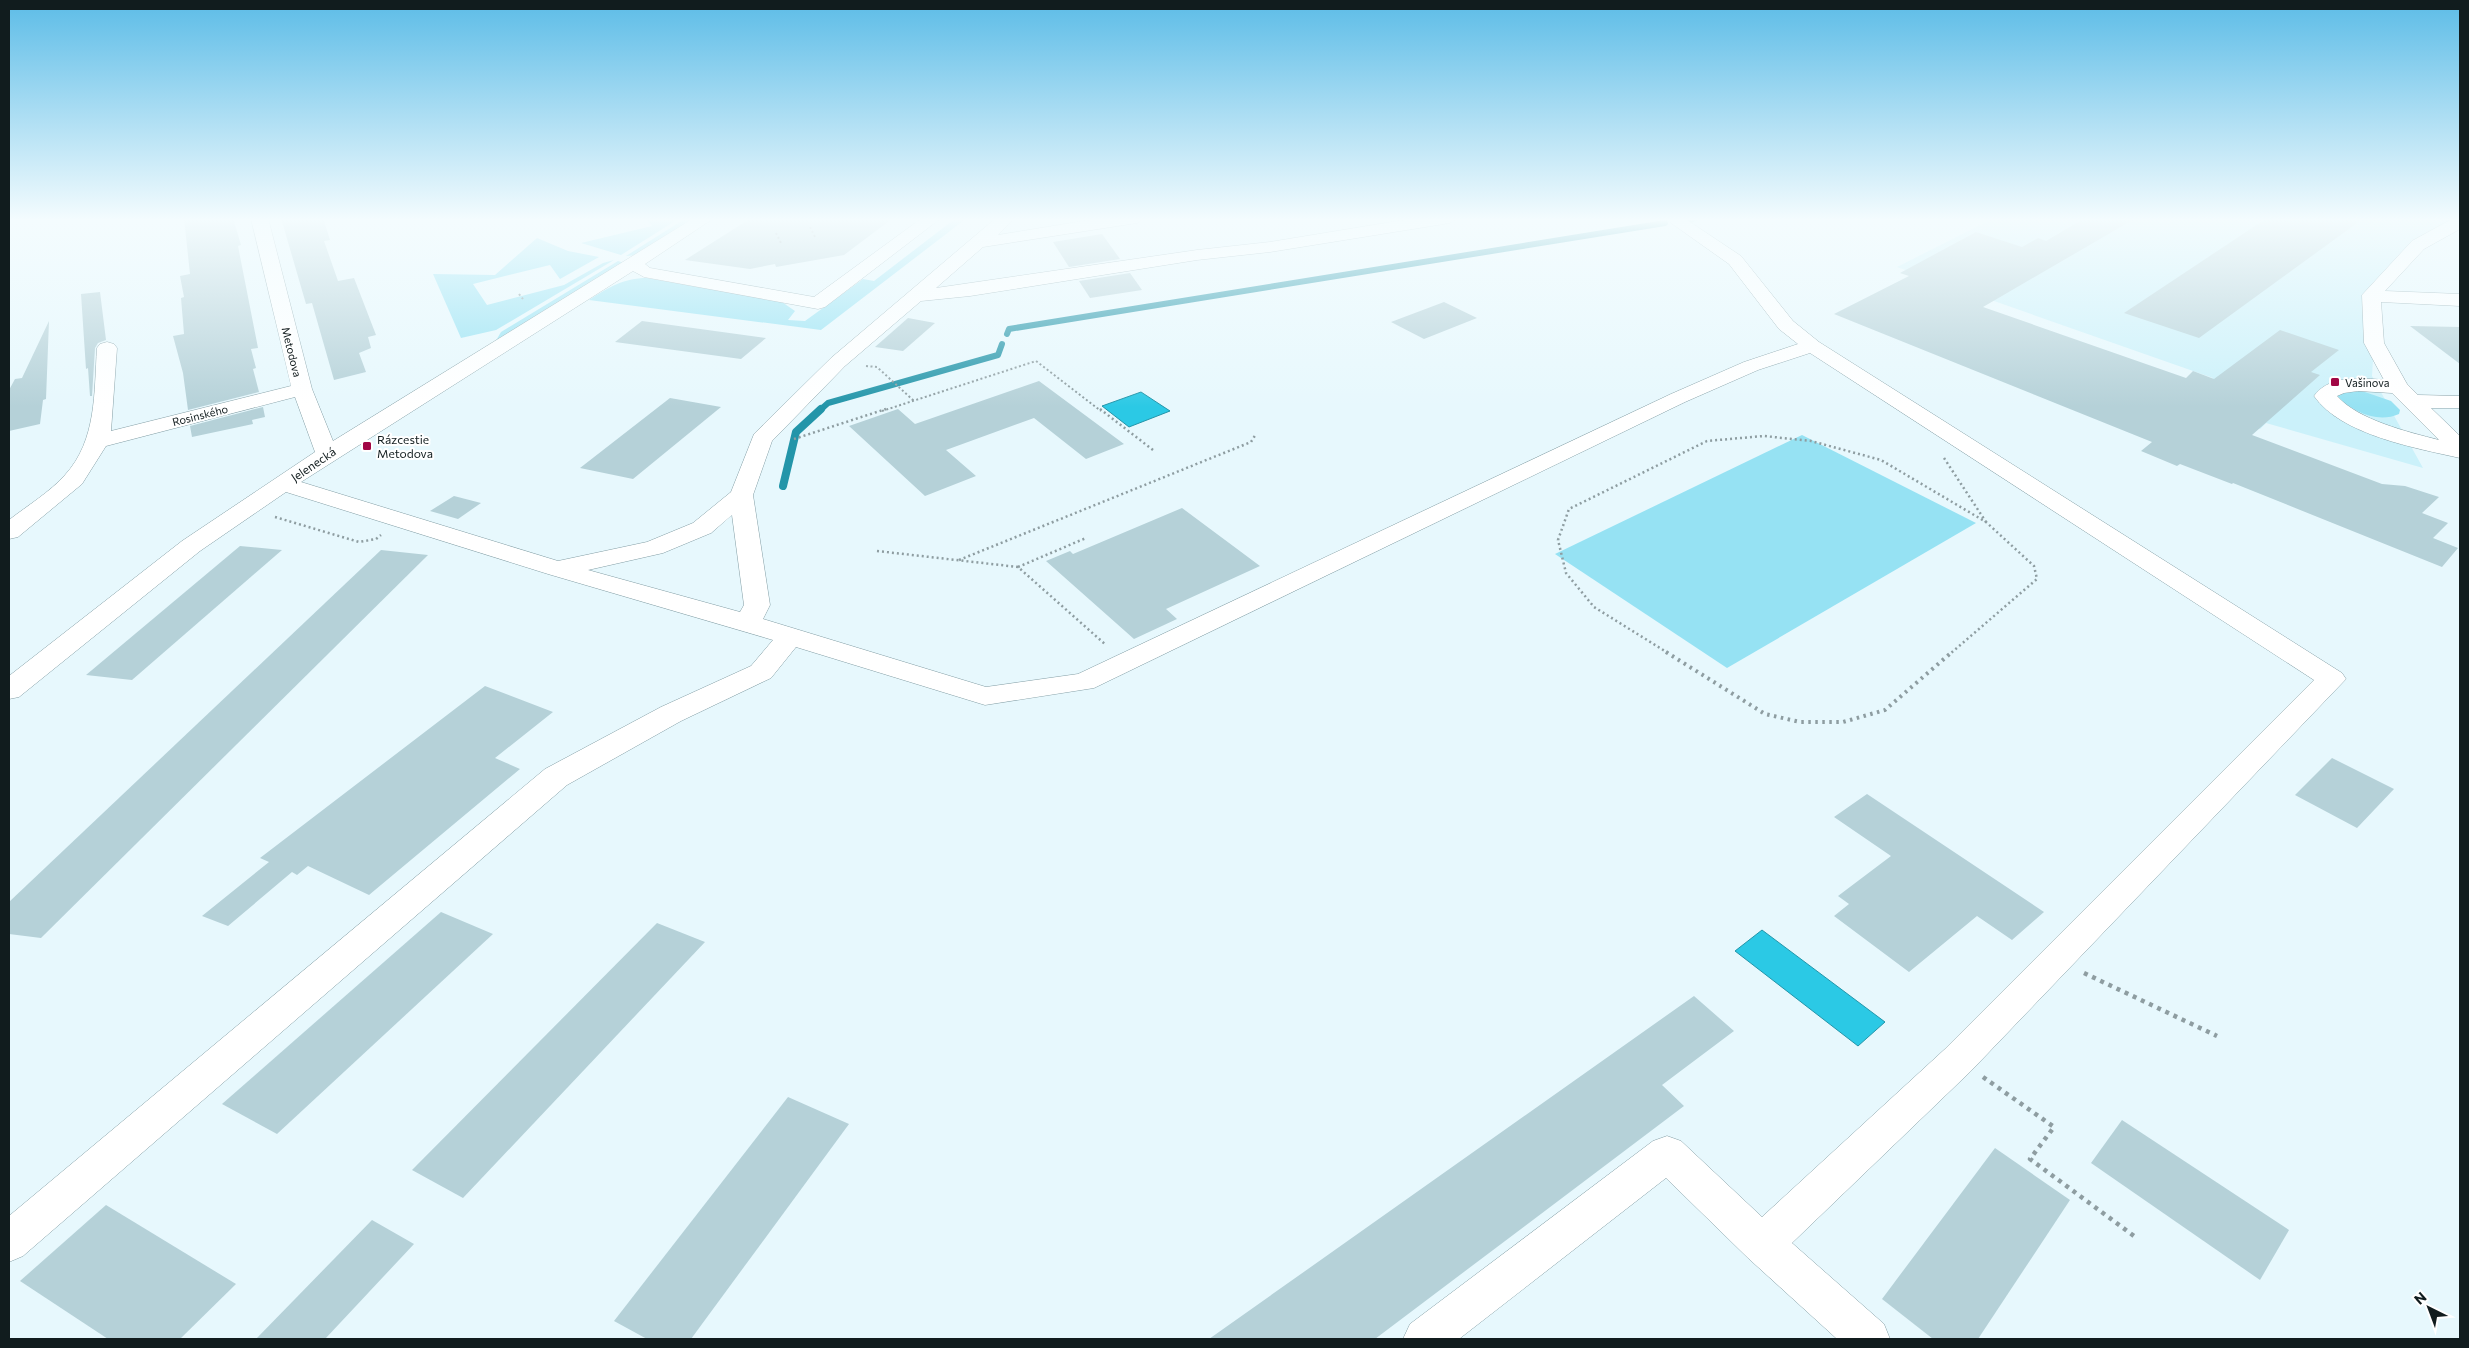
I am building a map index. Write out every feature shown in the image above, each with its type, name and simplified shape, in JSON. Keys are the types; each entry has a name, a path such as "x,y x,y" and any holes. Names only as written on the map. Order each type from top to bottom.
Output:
{"street":[{"name":"Metodova","path":"274,281 302,390 327,454"},
{"name":"Jelenecká","path":"9,690 191,546 327,454 607,281"},
{"path":"694,281 818,303"},
{"path":"800,317 848,281"},
{"path":"748,623 757,605 741,495 762,439 838,362 932,281"},
{"path":"914,296 970,290 1023,292 1095,281"},
{"path":"1751,281 1786,325 1812,346 2332,678 1958,1060 1762,1244"},
{"path":"2384,281 2371,295 2374,343 2404,394 2460,449"},
{"path":"2371,295 2460,300"},
{"path":"283,484 401,519 557,569 748,623 985,696 1084,682 1678,398 1750,366 1812,346"},
{"path":"9,532 74,479 98,440 102,422 107,348"},
{"path":"2460,402 2342,386 2328,392 2325,396 2329,402 2348,417 2424,443 2460,449"},
{"name":"Rosinského","path":"98,440 302,390"},
{"path":"557,569 654,548 702,528 741,495"},
{"path":"9,1242 556,777 671,714 761,672 790,637"},
{"path":"1425,1339 1667,1154 1762,1244 1870,1339"}],"path":[{"path":"519,294 523,299"},
{"path":"797,440 1036,361 1153,450"},
{"path":"891,380 915,401"},
{"path":"959,560 1251,442 1256,434"},
{"path":"1943,456 1986,522 2034,566 2037,580 1885,710 1843,722 1800,722 1765,714 1594,607 1566,573 1558,540 1569,509 1708,441 1764,436 1811,441 1881,460 1986,522"},
{"path":"272,516 359,542 376,539 401,519"},
{"path":"877,551 1018,567 1086,538"},
{"path":"1018,567 1125,662"},
{"path":"2056,960 2217,1036"},
{"path":"1958,1060 2054,1127 2030,1159 2134,1236"}],"shaded area":[{"path":"436,281 486,281 473,284 487,305 564,285 571,281 579,281 496,330 461,338"},
{"path":"585,281 595,281 494,344 501,332"},
{"path":"627,281 663,281 782,302 795,311 788,320 805,321 860,281 885,281 821,330 589,300 609,288"},
{"path":"1937,281 2384,281 2371,295 2374,343 2372,376 2423,468 2266,423 2260,429 2193,404 2213,378"},
{"path":"2362,391 2391,401 2400,410 2399,414 2391,417 2374,417 2357,411 2336,396 2338,393"},
{"path":"1141,392 1170,411 1129,427 1102,406"},
{"path":"1802,435 1976,523 1727,668 1555,554"},
{"path":"1762,930 1885,1022 1858,1046 1735,951"}],"building":[{"path":"181,281 245,281 258,348 251,349 256,368 253,369 259,392 188,410 183,373 173,336 184,334 181,298 184,297"},
{"path":"299,281 355,281 376,335 368,337 371,348 359,353 366,372 334,380 312,303 306,304"},
{"path":"1079,281 1136,281 1142,290 1090,298"},
{"path":"1899,281 2028,281 1983,307 2186,378 2193,371 2214,379 2280,330 2339,350 2311,372 2320,375 2252,435 2382,484 2405,486 2439,497 2422,513 2448,523 2433,538 2458,548 2442,567 2233,483 2180,464 2177,466 2141,451 2152,442 1834,314"},
{"path":"2172,281 2278,281 2199,338 2124,313"},
{"path":"100,292 106,340 98,343 95,348 92,396 90,396 88,368 86,369 81,294"},
{"path":"1444,302 1477,318 1424,339 1391,322"},
{"path":"908,318 935,323 903,351 875,347"},
{"path":"49,321 46,399 43,400 40,424 9,431 9,390 15,379 22,378"},
{"path":"642,321 766,338 741,359 615,342"},
{"path":"2410,326 2460,327 2460,364"},
{"path":"1039,381 1124,444 1086,459 1034,418 946,450 976,476 925,496 849,426 898,409 915,424"},
{"path":"670,398 721,407 633,479 580,468"},
{"path":"263,407 265,417 252,420 253,424 192,437 190,426"},
{"path":"454,496 481,503 458,519 430,511"},
{"path":"1182,508 1260,566 1166,609 1177,619 1134,639 1046,561 1070,551 1073,554"},
{"path":"240,546 282,550 132,680 86,675"},
{"path":"381,550 428,555 41,938 9,934 9,902"},
{"path":"485,686 553,712 495,758 520,769 369,895 308,866 297,875 292,872 228,926 202,916 269,862 260,858"},
{"path":"2332,758 2394,789 2357,828 2295,795"},
{"path":"1867,794 2044,912 2012,940 1977,916 1909,972 1834,916 1849,904 1838,896 1891,856 1834,817"},
{"path":"441,912 493,934 277,1134 222,1104"},
{"path":"657,923 705,942 463,1198 412,1170"},
{"path":"1694,996 1734,1031 1662,1085 1684,1106 1375,1339 1209,1339"},
{"path":"788,1097 849,1124 691,1339 647,1339 614,1321"},
{"path":"2122,1120 2289,1230 2260,1280 2091,1163"},
{"path":"1995,1148 2070,1200 1978,1339 1933,1339 1882,1299"},
{"path":"106,1205 236,1284 180,1339 108,1339 20,1281"},
{"path":"372,1220 414,1244 325,1339 256,1339"}],"waterway":[{"path":"1007,334 1009,329 1307,281"},
{"path":"819,411 828,403 998,355 1002,344"},
{"path":"783,486 796,432 821,409"}],"place":[{"name":"Vašinova","path":"2335,382"},
{"name":"Rázcestie Metodova","path":"367,446"}]}
